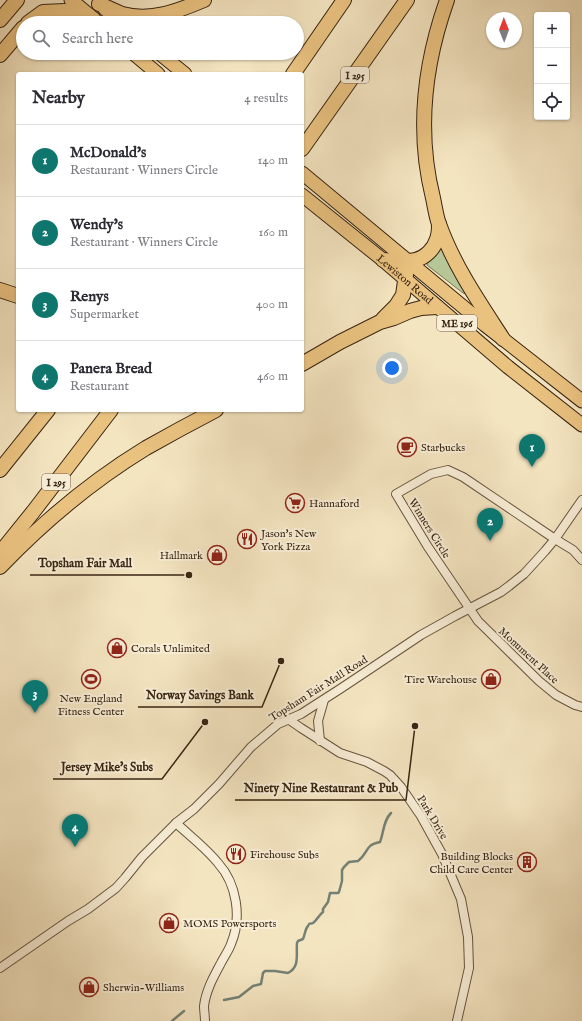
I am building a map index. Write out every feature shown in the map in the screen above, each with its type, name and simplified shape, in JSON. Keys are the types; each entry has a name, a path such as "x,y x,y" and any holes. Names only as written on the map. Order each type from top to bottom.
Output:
{"highway":[{"path":"0,20 17,0"},
{"path":"70,0 90,16"},
{"path":"156,16 182,9 204,0"},
{"path":"304,58 344,0"},
{"name":"I 295","path":"304,146 407,0"},
{"path":"447,0 439,23 426,86 424,121 426,166 439,223 451,253 503,339"},
{"path":"96,2 126,14 137,16"},
{"path":"96,2 113,16"},
{"path":"38,16 43,12 65,11 80,16"},
{"path":"0,55 16,36"},
{"path":"141,60 156,72"},
{"path":"168,60 183,72"},
{"path":"294,72 303,60"},
{"name":"Lewiston Road","path":"305,176 503,339 582,401"},
{"name":"Lewiston Road","path":"304,198 406,279 508,367 582,425"},
{"path":"383,260 408,261 421,258 432,248 438,239 439,223"},
{"path":"380,322 399,302 403,295 408,261"},
{"path":"0,290 16,295"},
{"path":"304,363 340,342 380,322 421,308 437,307"},
{"path":"0,470 46,412"},
{"name":"I 295","path":"0,553 109,412"},
{"path":"0,568 49,520 98,480 146,449 212,412"}],"street":[{"name":"Winners Circle","path":"468,608 428,547 396,494 431,474 448,470 463,477 555,539"},
{"name":"Topsham Fair Mall Road","path":"0,968 68,920 88,909 116,888 142,857 176,823 194,810 219,784 250,747 278,724 301,714 324,700 422,635 468,608 501,592 524,574 555,539 582,500"},
{"path":"555,539 573,550 582,560"},
{"name":"Monument Place","path":"468,608 478,621 534,678 556,695 582,707"},
{"path":"320,741 318,721 324,700"},
{"name":"Park Drive","path":"288,720 340,753 367,762 390,775 401,787 421,816 442,854 461,899 468,937 469,968 457,1021"},
{"path":"176,823 219,863 229,878 237,910 236,928 232,944 211,982 207,993 204,1006 205,1021"}],"green space":[{"path":"441,243 465,291 466,294 427,265"}],"waterway":[{"path":"224,1000 239,997 253,986 261,984 263,973 265,971 288,973 292,970 297,960 297,943 303,939 309,924 313,923 323,912 323,909 328,902 330,893 339,892 342,881 342,870 349,862 358,861 371,845 380,842 385,823 391,813"},
{"path":"172,1021 184,1011"}],"place":[{"name":"Starbucks","path":"407,447"},
{"name":"McDonald's","path":"532,467"},
{"name":"Hannaford","path":"295,503"},
{"name":"Jason's New York Pizza","path":"247,539"},
{"name":"Wendy's","path":"490,541"},
{"name":"Hallmark","path":"217,555"},
{"name":"Topsham Fair Mall","path":"189,575"},
{"name":"Corals Unlimited","path":"117,648"},
{"name":"Norway Savings Bank","path":"281,661"},
{"name":"New England Fitness Center","path":"91,679"},
{"name":"Tire Warehouse","path":"491,679"},
{"name":"Renys","path":"35,713"},
{"name":"Jersey Mike's Subs","path":"205,722"},
{"name":"Ninety Nine Restaurant & Pub","path":"415,726"},
{"name":"Panera Bread","path":"75,847"},
{"name":"Firehouse Subs","path":"236,854"},
{"name":"Building Blocks Child Care Center","path":"527,862"},
{"name":"MOMS Powersports","path":"169,923"},
{"name":"Sherwin-Williams","path":"89,987"}]}
